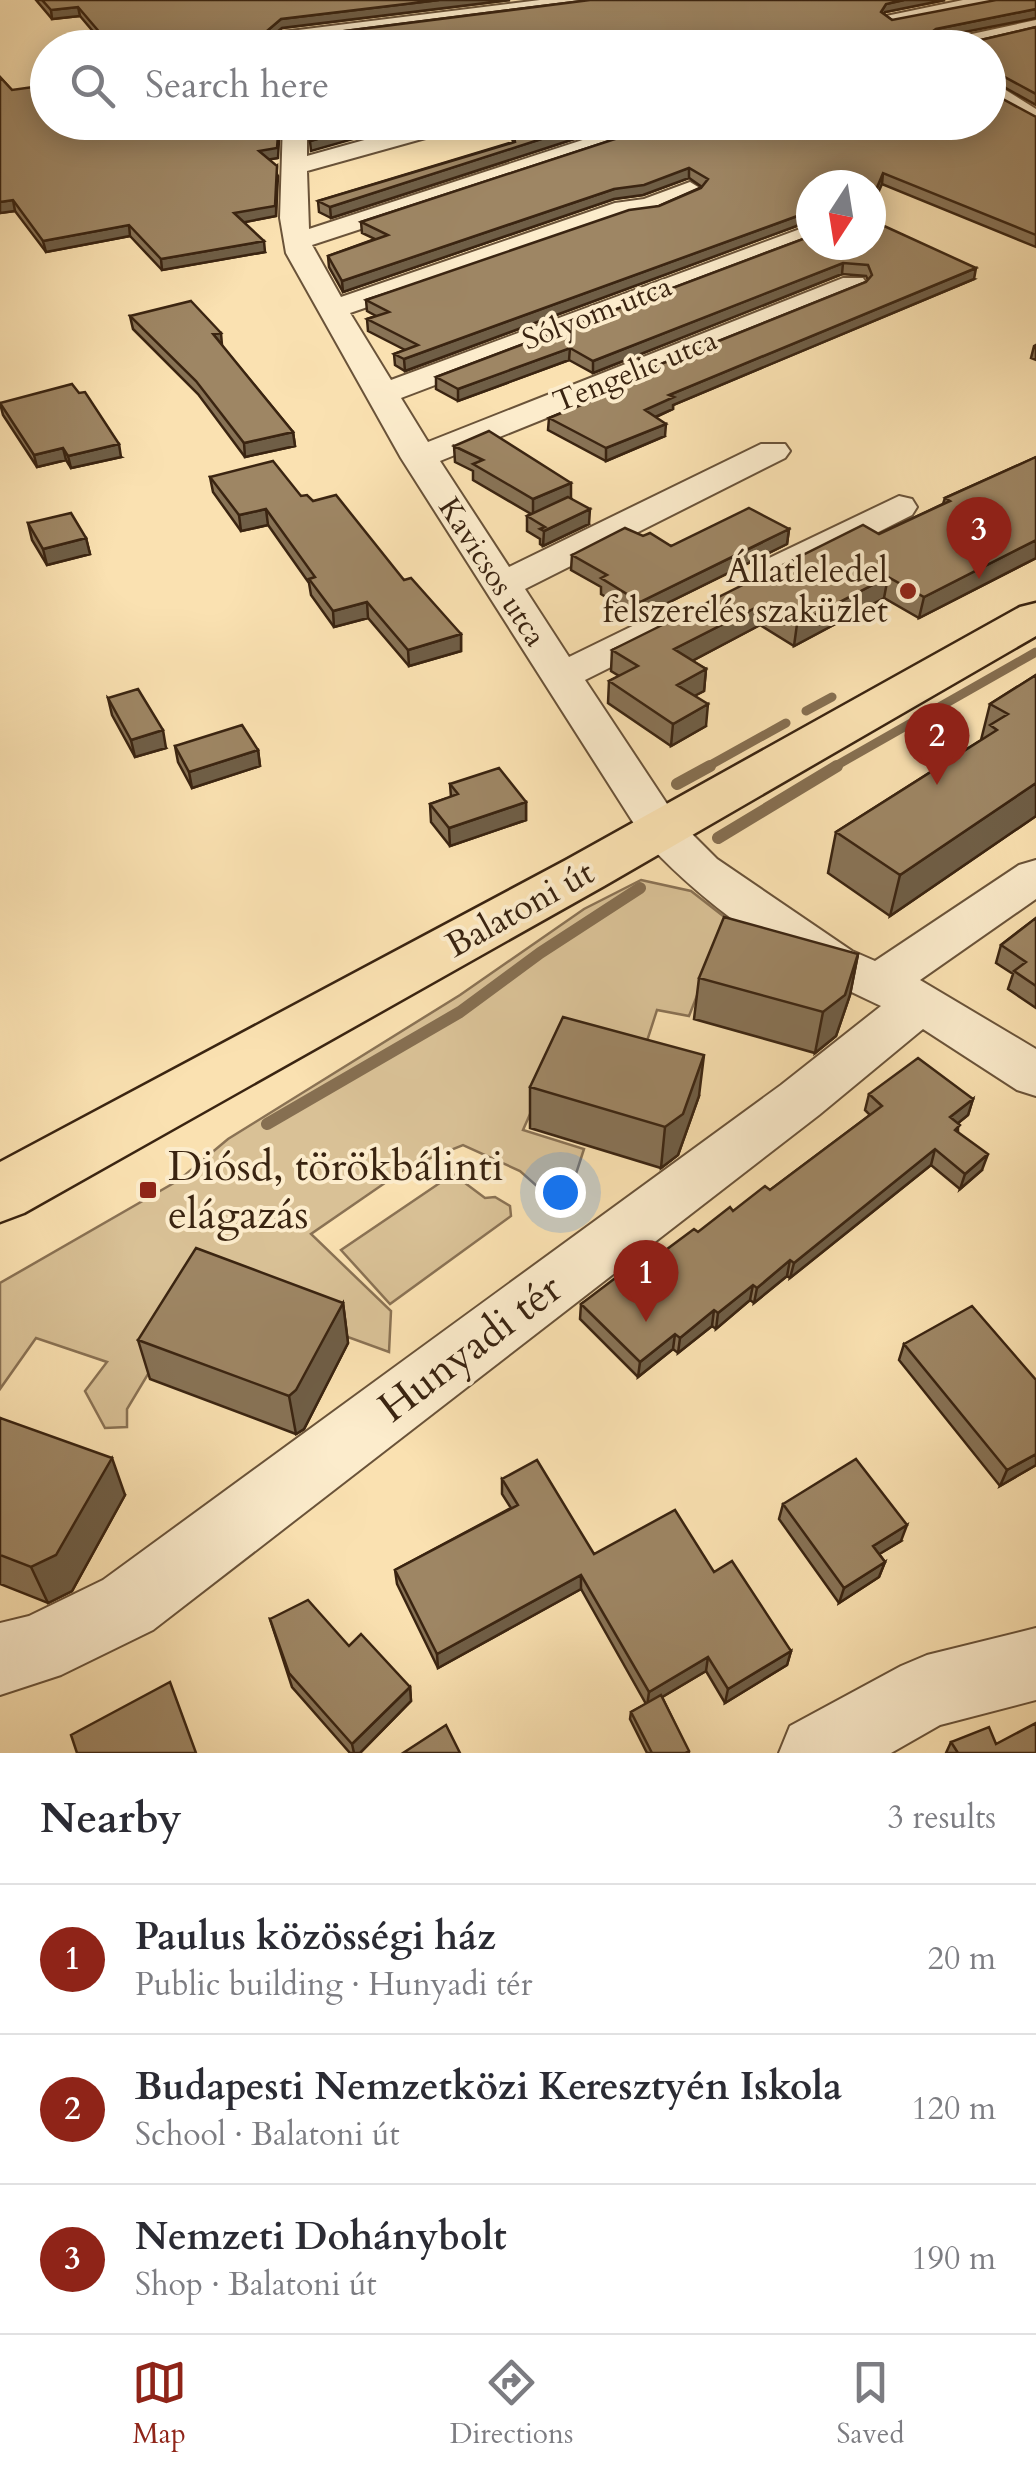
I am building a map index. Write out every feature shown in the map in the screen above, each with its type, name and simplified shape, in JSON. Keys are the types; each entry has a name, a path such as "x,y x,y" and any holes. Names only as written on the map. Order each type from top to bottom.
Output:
{"main road":[{"name":"Balatoni út","path":"0,1194 660,830 1036,617"}],"street":[{"path":"325,30 588,0"},
{"path":"906,30 886,15 992,0"},
{"path":"1006,31 1036,26"},
{"path":"1006,99 1036,120"},
{"name":"Kavicsos utca","path":"295,140 293,218 300,253 454,517 504,584 660,830 700,870 798,942 834,964 901,992 1036,1074"},
{"path":"294,167 392,140"},
{"path":"298,241 609,140"},
{"path":"332,310 690,190"},
{"name":"Sólyom utca","path":"384,394 796,239"},
{"name":"Tengelic utca","path":"418,458 853,284"},
{"path":"504,584 773,452"},
{"path":"748,583 899,507"},
{"path":"560,677 696,609"},
{"name":"Hunyadi tér","path":"0,1659 36,1650 128,1605 800,1100 901,992 1036,876"},
{"path":"817,1753 927,1692 1036,1664"}],"shaded area":[{"path":"641,880 691,891 727,919 689,1016 657,1010 636,1075 556,1055 523,1130 584,1149 573,1183 547,1195 520,1171 463,1145 408,1167 311,1234 391,1311 389,1352 202,1284 127,1409 127,1427 105,1428 85,1391 107,1362 36,1338 0,1389 0,1283 179,1180 228,1139 460,995 584,909"},
{"path":"453,1174 485,1198 495,1197 510,1206 511,1216 390,1304 341,1250"}],"building":[{"path":"42,0 439,0 281,19 268,30 98,30 78,7 51,10"},
{"path":"590,0 904,0 886,4 881,12 892,20 996,0 1036,0 1036,9 936,29 353,30"},
{"path":"1036,27 1036,94 1006,78 1006,34"},
{"path":"0,77 12,90 30,88 30,140 278,140 277,148 259,151 277,166 275,206 234,213 264,241 161,259 129,225 43,241 13,200 0,202"},
{"path":"1006,101 1036,117 1036,235 886,174 886,170 796,170 796,216 404,359 394,354 418,345 367,319 389,312 366,300 629,210 659,206 701,188 708,179 689,168 644,185 614,189 342,281 328,256 388,235 361,222 612,140 1006,140"},
{"path":"538,140 330,207 318,201 515,142"},
{"path":"886,227 976,268 669,395 674,397 645,410 666,424 606,448 549,418 635,383 626,378 866,282 872,275 868,265 843,263 593,361 570,348 458,389 436,377 796,242 796,260 886,260"},
{"path":"191,301 221,333 213,334 293,432 244,443 196,381 130,316"},
{"path":"72,384 79,393 85,392 119,444 68,456 63,448 34,455 0,403"},
{"path":"489,431 571,483 533,499 473,464 483,460 454,446"},
{"path":"1036,457 1036,540 924,597 888,577 797,624 763,604 674,649 706,669 677,685 708,704 673,724 609,681 638,666 612,650 863,525 879,534 950,501 945,498"},
{"path":"273,461 301,496 307,495 313,501 336,495 404,580 411,578 461,634 408,650 367,602 333,611 309,579 315,577 266,509 239,515 210,477"},
{"path":"568,497 590,509 544,531 540,529 545,527 527,516"},
{"path":"749,508 789,529 640,602 601,578 607,575 572,555 625,528 643,536 650,533 671,546"},
{"path":"71,513 86,538 43,549 28,523"},
{"path":"1036,675 1036,783 900,875 836,832 997,730 990,725 1008,714 990,704"},
{"path":"138,689 163,730 131,740 108,698"},
{"path":"242,725 258,750 189,772 175,746"},
{"path":"499,768 526,802 449,828 430,804 458,794 450,784"},
{"path":"724,917 858,954 845,995 823,1012 699,978"},
{"path":"1036,918 1036,986 1014,971 1026,962 1001,945"},
{"path":"563,1017 704,1055 683,1114 665,1127 530,1087"},
{"path":"918,1058 973,1099 950,1117 960,1125 955,1130 988,1154 965,1174 935,1149 794,1263 790,1260 757,1288 753,1285 718,1313 714,1310 680,1338 675,1334 640,1362 581,1304 622,1273 625,1276 694,1229 698,1232 730,1207 733,1211 765,1186 770,1190 882,1106 869,1094"},
{"path":"196,1248 343,1303 296,1390 289,1396 138,1340"},
{"path":"972,1306 1036,1380 1036,1454 1007,1470 904,1344"},
{"path":"0,1418 112,1458 56,1555 31,1567 0,1555"},
{"path":"856,1459 907,1525 873,1546 885,1562 844,1588 783,1504"},
{"path":"537,1460 594,1554 675,1510 714,1572 732,1561 791,1651 728,1689 708,1657 649,1692 581,1575 437,1654 395,1570 518,1505 502,1479"},
{"path":"308,1600 349,1646 361,1634 410,1687 352,1744 289,1673 270,1619"},
{"path":"170,1682 196,1753 77,1753 71,1735"},
{"path":"661,1695 689,1751 685,1753 652,1753 631,1712"},
{"path":"1036,1723 1036,1753 958,1753 951,1742 989,1727 996,1744"},
{"path":"446,1725 460,1753 403,1753"}],"waterway":[{"path":"832,768 1036,652"},
{"path":"806,711 832,697"},
{"path":"705,768 786,723"},
{"path":"677,784 710,766"},
{"path":"718,838 837,766"},
{"path":"267,1124 460,1012 540,953 640,888"}],"place":[{"name":"Nemzeti Dohánybolt","path":"979,579"},
{"name":"Állatleledel felszerelés szaküzlet","path":"908,591"},
{"name":"Budapesti Nemzetközi Keresztyén Iskola","path":"937,785"},
{"name":"Diósd, törökbálinti elágazás","path":"148,1190"},
{"name":"Paulus közösségi ház","path":"646,1322"}]}
